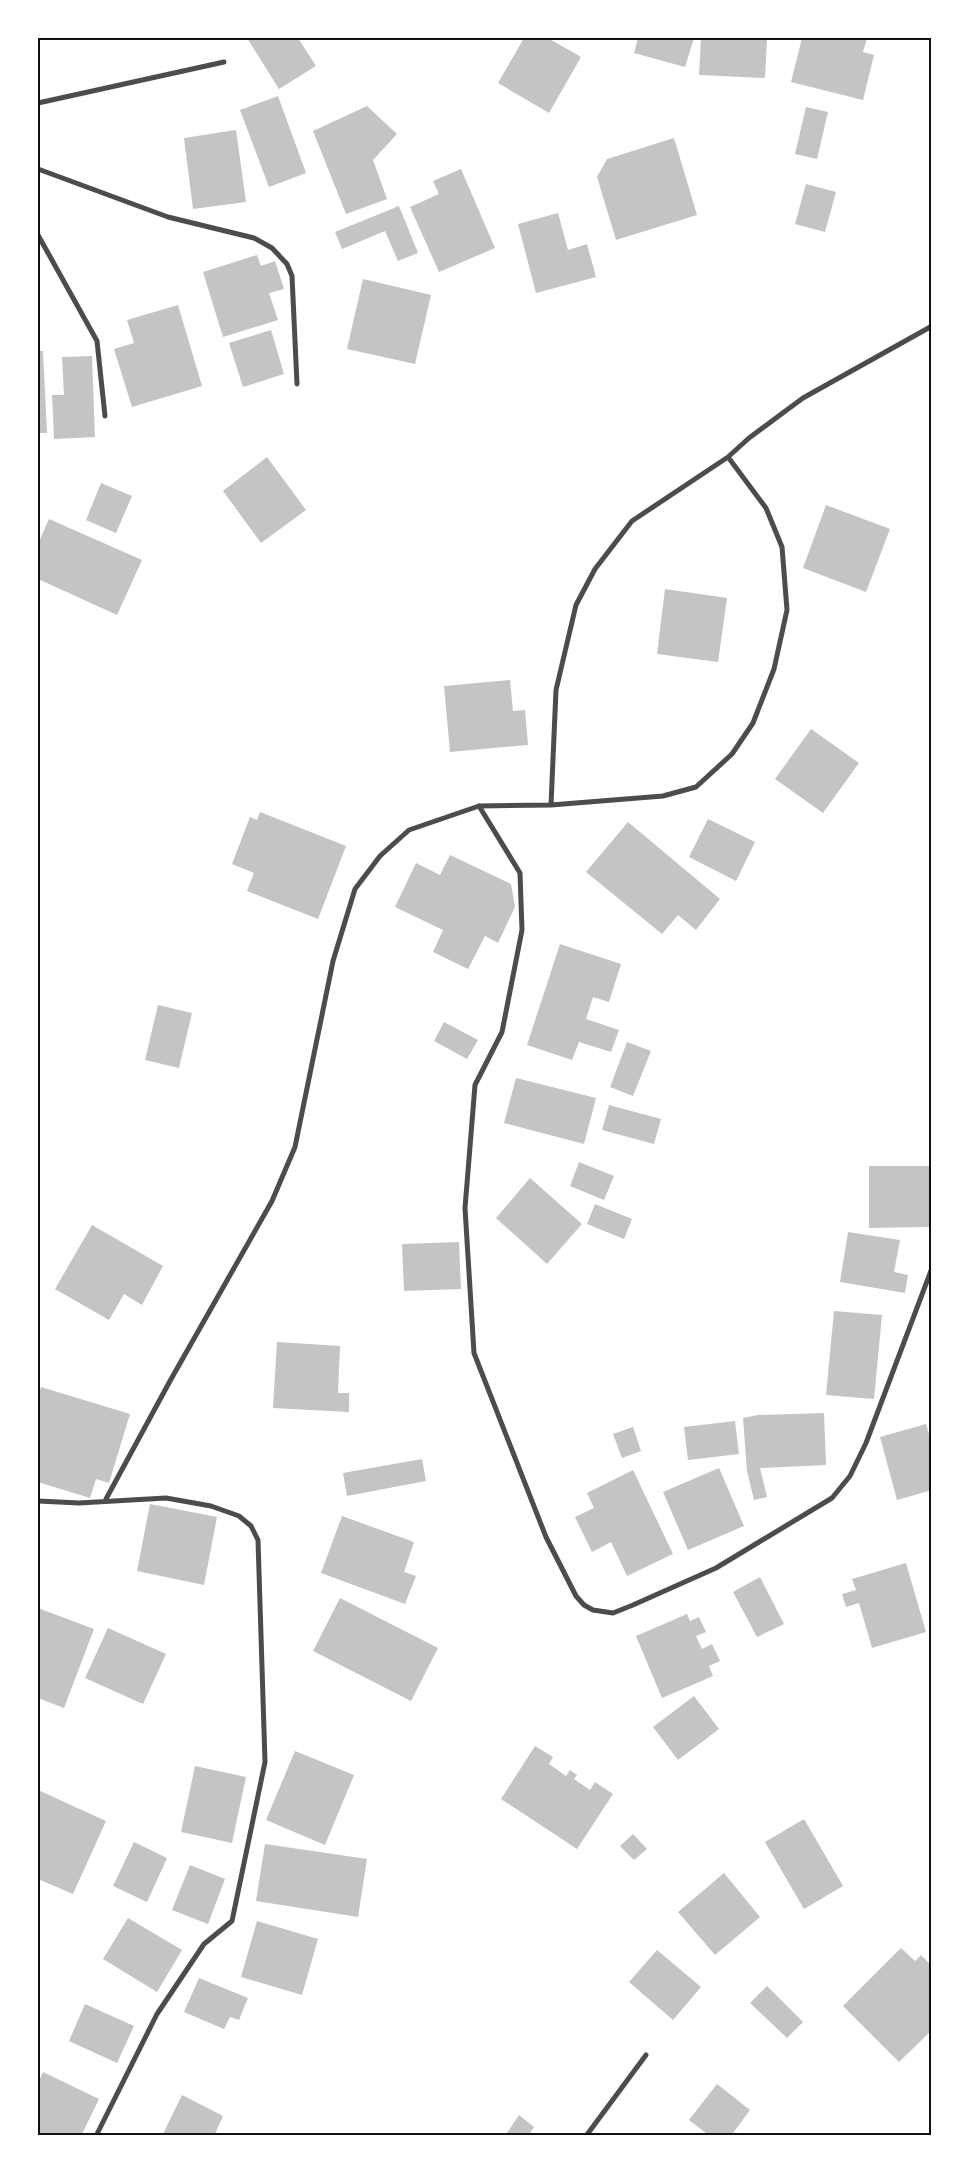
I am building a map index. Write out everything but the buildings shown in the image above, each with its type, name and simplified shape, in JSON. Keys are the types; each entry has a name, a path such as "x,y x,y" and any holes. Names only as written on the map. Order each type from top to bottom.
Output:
{"street":[{"path":"38,103 224,62"},
{"path":"38,169 168,217 254,238 272,248 287,264 292,276 297,384"},
{"path":"38,235 97,341 105,416"},
{"path":"551,805 556,690 576,605 595,569 632,521 728,458 750,438 803,398 932,326"},
{"path":"106,1500 170,1381 272,1201 295,1147 333,961 355,889 380,856 410,830 479,806 551,805 663,796 696,787 732,754 753,723 774,670 787,610 782,547 766,508 728,458"},
{"path":"479,806 520,873 522,930 502,1032 475,1084 465,1208 474,1353 546,1537 576,1596 584,1605 594,1610 613,1613 633,1605 716,1568 832,1498 850,1476 866,1443 932,1268"},
{"path":"38,1501 79,1503 166,1498 211,1506 239,1516 251,1526 258,1540 265,1762 232,1921 204,1944 157,2014 96,2136"},
{"path":"586,2136 646,2055"}]}
